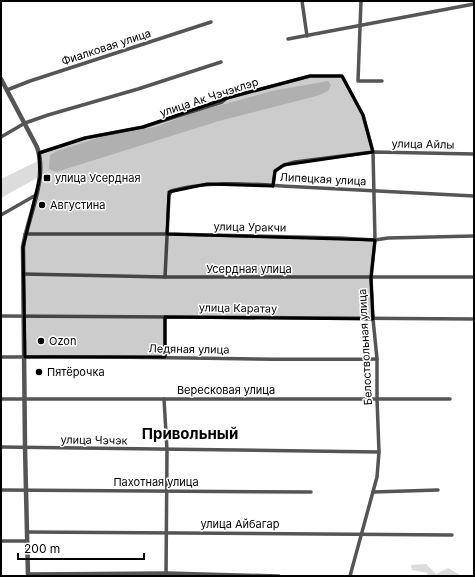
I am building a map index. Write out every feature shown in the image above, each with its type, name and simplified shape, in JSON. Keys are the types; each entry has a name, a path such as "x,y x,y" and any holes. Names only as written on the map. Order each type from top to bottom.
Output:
{"street":[{"path":"302,1 307,36"},
{"path":"361,1 358,82 382,81"},
{"path":"288,39 474,4"},
{"name":"Фиалковая улица","path":"7,90 30,81 211,22"},
{"path":"1,137 25,123 48,115 138,89 221,62"},
{"name":"улица Ак Чэчэклэр","path":"39,153 85,138 143,127 222,102 227,98 310,76 342,76 363,115"},
{"path":"1,79 25,123 41,158 36,195 25,234 23,274 28,575 279,576"},
{"name":"Белоствольная улица","path":"350,576 363,534 377,477 379,452 377,359 371,278 375,240 374,191 372,152 363,115"},
{"name":"улица Айлы","path":"273,186 274,171 284,165 311,159 372,152 474,154"},
{"name":"Липецкая улица","path":"167,234 169,196 171,191 207,184 474,196"},
{"path":"1,215 36,195"},
{"name":"улица Уракчи","path":"25,234 167,234 375,240 388,238 474,236"},
{"path":"166,277 167,234"},
{"name":"Усердная улица","path":"23,274 166,277 474,277"},
{"name":"улица Каратау","path":"1,316 474,319"},
{"path":"165,316 165,357"},
{"name":"Ледяная улица","path":"1,357 165,357 322,360 377,359"},
{"name":"Вересковая улица","path":"1,399 450,399"},
{"path":"164,399 167,450 166,575"},
{"name":"улица Чэчэк","path":"1,447 379,452"},
{"name":"Пахотная улица","path":"1,490 311,492"},
{"path":"373,492 438,490"},
{"name":"улица Айбагар","path":"27,532 452,535"},
{"path":"1,541 27,541"}],"highlighted area":[{"path":"310,76 342,76 363,115 373,152 284,165 275,171 273,186 207,184 169,192 167,234 375,240 371,278 373,319 165,317 165,357 25,357 23,247 40,177 39,153 85,138 143,127 227,98"}],"shaded area":[{"path":"328,81 331,85 328,91 320,95 219,121 56,172 49,169 50,155 57,151 107,135 155,127 199,111 272,91"},
{"path":"38,161 39,167 37,178 1,198 1,179"},
{"path":"426,564 436,574 448,568 462,576 426,576 428,573 412,570 411,565"}],"place":[{"name":"улица Усердная","path":"47,178"},
{"name":"Августина","path":"42,205"},
{"name":"Ozon","path":"41,341"},
{"name":"Пятёрочка","path":"39,372"}],"district":[{"name":"Привольный","path":"190,433"}]}
